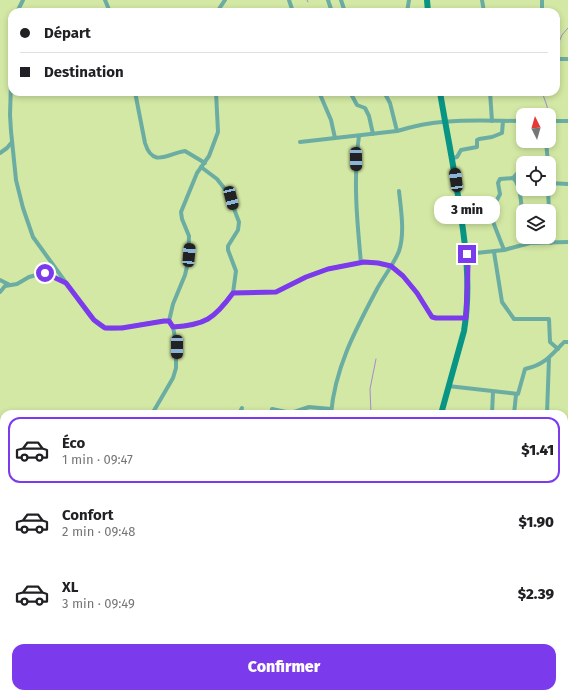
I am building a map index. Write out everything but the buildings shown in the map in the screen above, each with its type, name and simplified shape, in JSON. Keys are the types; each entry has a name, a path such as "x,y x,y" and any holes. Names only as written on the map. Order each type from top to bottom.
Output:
{"street":[{"path":"11,96 10,115 16,180 23,208 34,237 66,283 94,320 105,328 122,328 169,321"},
{"path":"136,96 145,143 151,154 165,157 185,151 205,163"},
{"path":"154,410 174,374 177,347 173,327 169,321 173,304 185,275 188,262 190,236 182,219 181,212 197,173 205,163 214,145 218,132 216,96"},
{"path":"321,96 331,120 335,138"},
{"path":"352,96 357,105 365,108 369,115 373,134"},
{"path":"386,96 390,103 397,131"},
{"path":"441,96 453,158 468,266 464,331 442,410"},
{"path":"490,96 492,121"},
{"path":"453,158 457,157 461,150 477,147 477,140 479,138 492,137 502,133 502,121"},
{"path":"300,142 359,136 397,131 411,127 446,123 516,121"},
{"path":"556,121 568,121"},
{"path":"359,136 356,159 356,179 361,263"},
{"path":"0,153 12,142"},
{"path":"173,327 189,326 210,319 221,310 233,293 236,271 228,250 228,246 238,230 239,222 228,193 217,179 201,167"},
{"path":"504,250 494,227 490,211 500,194 499,180 513,178 516,175"},
{"path":"513,178 516,180 520,197 523,245"},
{"path":"556,183 568,184"},
{"path":"331,410 334,391 346,351 378,288 399,253 402,217 399,190"},
{"path":"556,243 568,242"},
{"path":"467,254 494,252 526,244"},
{"path":"494,252 503,304 514,319 549,319 551,343 558,349"},
{"path":"233,293 276,292 326,269 361,263 378,263 391,266 403,276 417,293 432,317 466,318"},
{"path":"0,292 5,286 17,284 44,273 66,283"},
{"path":"0,280 10,285"},
{"path":"514,410 516,395 519,393 525,369 537,366 549,358 564,342 568,342"},
{"path":"546,410 549,358"},
{"path":"448,386 516,395"},
{"path":"492,410 493,392"},
{"path":"300,410 309,407 322,410"}],"waterway":[{"path":"560,40 568,28"},
{"path":"543,96 547,108"},
{"path":"371,410 370,389 376,359"}],"route":[{"path":"45,273 66,283 94,320 105,328 122,328 164,321 171,322 173,327 189,326 210,319 221,310 233,293 276,292 326,269 364,262 378,263 394,268 403,276 417,293 432,317 466,318 467,254"}]}
